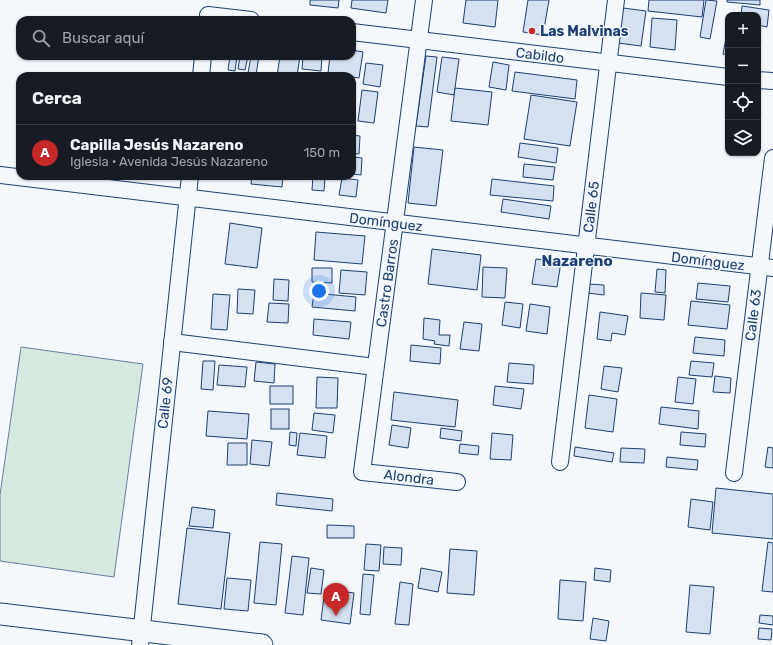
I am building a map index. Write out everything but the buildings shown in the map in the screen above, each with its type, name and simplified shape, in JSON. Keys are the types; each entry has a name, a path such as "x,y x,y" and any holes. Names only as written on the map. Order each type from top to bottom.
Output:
{"main road":[{"path":"0,614 141,638 262,645"}],"street":[{"name":"Castro Barros","path":"362,472 375,367 396,223 424,0"},
{"name":"Calle 65","path":"560,462 616,0"},
{"path":"208,12 230,16"},
{"name":"Cabildo","path":"356,32 608,64 725,77"},
{"path":"201,72 203,60"},
{"path":"761,80 773,82"},
{"name":"Calle 63","path":"734,473 766,267 773,158"},
{"name":"Domínguez","path":"0,175 16,177"},
{"name":"Domínguez","path":"41,180 586,247 766,267"},
{"name":"Calle 69","path":"141,638 190,180"},
{"path":"172,342 375,367"},
{"name":"Alondra","path":"362,472 457,482"}],"shaded area":[{"path":"21,347 143,364 114,577 0,561 0,495"}],"place":[{"name":"Las Malvinas","path":"532,31"},
{"name":"Capilla Jesús Nazareno","path":"336,616"}],"district":[{"name":"Nazareno","path":"577,261"}]}
